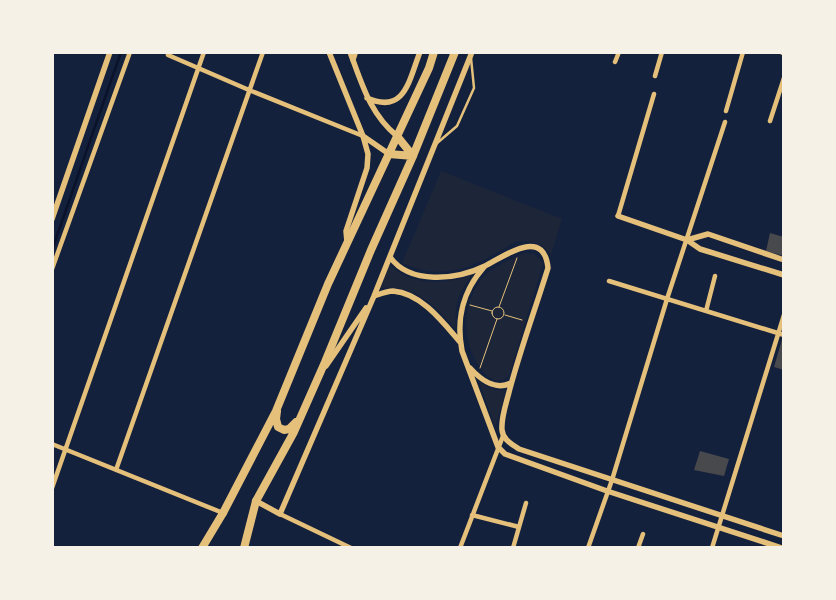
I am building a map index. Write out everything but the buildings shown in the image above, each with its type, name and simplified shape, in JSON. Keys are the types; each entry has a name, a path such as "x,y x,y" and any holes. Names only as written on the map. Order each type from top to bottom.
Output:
{"main road":[{"path":"244,548 256,501 300,418 413,156 455,52"},
{"path":"202,548 224,513 278,404 328,284 429,68 433,54"},
{"path":"397,136 413,156"},
{"path":"389,154 413,156"},
{"path":"278,404 276,419 278,427 284,430 289,429 300,418"}],"street":[{"path":"52,219 110,52"},
{"path":"52,269 130,52"},
{"path":"52,488 204,52"},
{"path":"116,470 263,52"},
{"path":"329,52 363,136 368,154 367,168 346,231 347,242"},
{"path":"350,52 366,98 385,127 397,136"},
{"path":"353,61 356,52"},
{"path":"366,98 377,103 391,103 402,96 422,52 433,54"},
{"path":"615,62 619,52"},
{"path":"655,76 662,52"},
{"path":"726,111 742,52"},
{"path":"280,514 374,296 470,54"},
{"path":"168,56 363,136 389,154"},
{"path":"770,121 784,78"},
{"path":"654,94 618,216 687,240 700,249 784,275"},
{"path":"595,548 589,546 612,480 667,299 725,122"},
{"path":"687,240 708,234 784,260"},
{"path":"390,257 394,263 405,271 419,276 451,276 485,266 506,253 521,247 532,247 540,250 547,261 548,268 511,383 503,417 503,436 509,443 519,449 784,536"},
{"path":"485,266 471,283 462,303 460,342 498,447 505,454 607,491 782,548"},
{"path":"706,311 715,276"},
{"path":"610,281 784,335"},
{"path":"319,375 374,296 392,291 401,292 416,299 436,316 460,342"},
{"path":"712,548 784,315"},
{"path":"468,366 477,375 493,385 499,387 511,383"},
{"path":"460,548 503,436"},
{"path":"52,444 224,513"},
{"path":"256,501 350,548"},
{"path":"513,548 526,503"},
{"path":"472,515 519,527"},
{"path":"638,548 643,534"}],"lane":[{"path":"435,145 458,126 474,88 470,54"}],"path":[{"path":"492,311 499,307 521,247"},
{"path":"462,303 492,311"},
{"path":"499,307 504,311 504,314 531,323"},
{"path":"492,311 492,315 497,319"},
{"path":"497,319 502,318 504,314"},
{"path":"477,375 497,319"}],"shaded area":[{"path":"441,171 562,219 551,255 544,247 520,241 488,258 461,269 433,271 418,269 402,263"},
{"path":"524,253 534,254 543,263 509,376 501,380 494,380 481,369 471,352 466,329 468,307 476,287 484,276 500,265"},
{"path":"389,265 408,277 429,282 450,281 472,275 460,295 456,307 456,330 423,298 404,290 381,288"},
{"path":"479,381 491,388 506,390 495,428"}],"waterway":[{"path":"52,250 121,52"}]}
